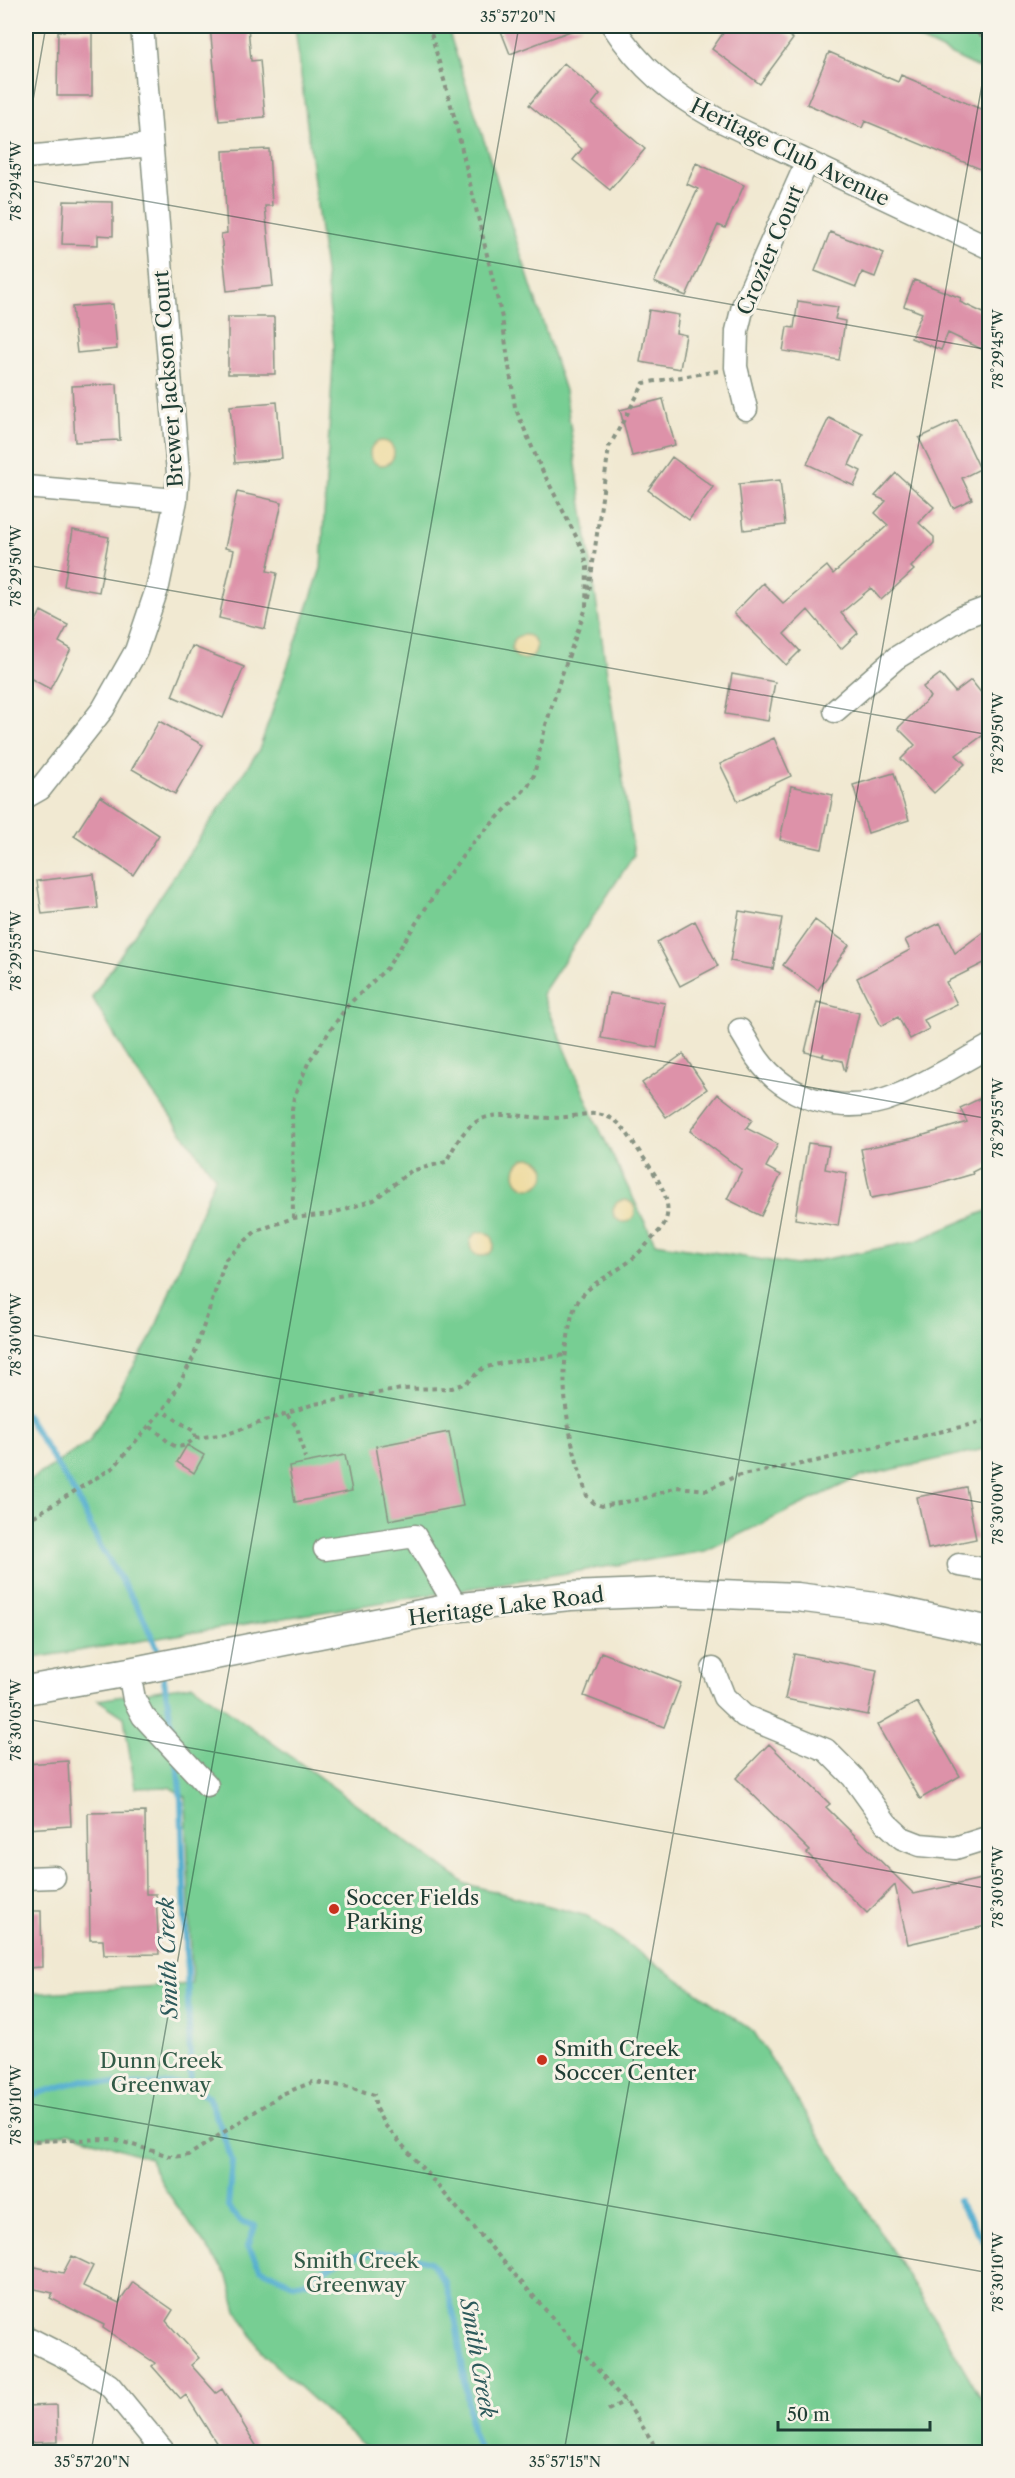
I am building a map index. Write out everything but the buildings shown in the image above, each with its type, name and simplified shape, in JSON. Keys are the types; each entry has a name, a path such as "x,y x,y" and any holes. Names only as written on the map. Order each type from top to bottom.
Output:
{"main road":[{"name":"Heritage Lake Road","path":"26,1690 457,1608 570,1596 673,1592 774,1596 883,1608 990,1631"}],"street":[{"name":"Brewer Jackson Court","path":"26,797 40,789 103,709 136,651 158,586 176,500 178,473 142,26"},
{"name":"Heritage Club Avenue","path":"613,26 657,80 682,99 715,118 990,248"},
{"path":"26,157 151,145"},
{"name":"Crozier Court","path":"746,410 736,367 737,332 743,306 807,162"},
{"path":"26,487 176,500"},
{"path":"835,711 896,658 963,617 990,607"},
{"path":"740,1030 758,1059 780,1081 809,1099 837,1105 862,1106 896,1096 990,1046"},
{"path":"325,1549 415,1536 457,1608"},
{"path":"958,1565 990,1570"},
{"path":"713,1669 724,1697 744,1716 826,1750 853,1777 886,1823 902,1838 920,1845 955,1848 990,1837"},
{"path":"129,1672 134,1699 143,1716 207,1785"},
{"path":"26,1878 54,1877"},
{"path":"26,2337 109,2385 164,2452"}],"path":[{"path":"429,26 454,116 502,318 515,407 540,466 584,552 587,567 587,602"},
{"path":"961,26 990,39"},
{"path":"293,1218 292,1109 294,1097 309,1061 348,1005 387,968 442,883 472,844 528,786 534,775 545,728 590,595 609,447 644,383 736,367"},
{"path":"26,1521 114,1467 171,1401 193,1358 226,1259 256,1231 293,1218 330,1214 374,1200 411,1171 446,1162 466,1128 484,1118 506,1114 542,1118 581,1113 611,1117 624,1128 658,1178 668,1208 667,1219 661,1229 631,1260 588,1288 573,1314 563,1374 566,1418 587,1496 594,1503 602,1506 642,1499 677,1487 707,1490 736,1476 812,1462 990,1420"},
{"path":"150,1427 157,1430 170,1445 175,1447 195,1438 227,1434 314,1404 391,1391 452,1388 466,1383 483,1368 502,1363 565,1355"},
{"path":"163,1411 195,1432 195,1438"},
{"path":"287,1415 297,1427 305,1458"},
{"path":"26,2141 113,2139 172,2157 189,2155 240,2124 282,2094 313,2082 350,2087 374,2095 376,2109 384,2124 625,2401 652,2440 656,2452"},
{"path":"608,2410 625,2401"}],"green space":[{"path":"295,26 447,26 565,391 634,855 542,994 596,1122 655,1243 796,1265 916,1241 989,1210 989,1448 859,1477 705,1551 26,1659 26,1483 89,1442 153,1334 215,1177 130,1062 92,997 259,750 321,568 334,345"},
{"path":"884,26 989,26 989,73 896,28"},
{"name":"Smith Creek Soccer Center","path":"193,1685 466,1884 587,1916 754,2032 937,2322 989,2412 989,2452 371,2452 263,2354 237,2311 228,2277 165,2189 149,2158 69,2132 26,2141 26,1994 192,1984 186,1797 169,1787 135,1788 124,1717 98,1700"}],"sand":[{"path":"382,441 390,445 394,453 390,461 382,465 374,461 370,453 374,445"},
{"path":"524,635 532,639 536,647 532,655 524,659 516,655 512,647 516,639"},
{"path":"530,1158 541,1162 545,1173 541,1184 530,1188 519,1184 515,1173 519,1162"},
{"path":"624,1200 632,1203 635,1211 632,1219 624,1222 616,1219 613,1211 616,1203"},
{"path":"482,1232 491,1235 494,1244 491,1253 482,1256 473,1253 470,1244 473,1235"}],"waterway":[{"name":"Smith Creek","path":"26,1415 77,1497 99,1544 141,1613 157,1648 159,1658"},
{"name":"Smith Creek","path":"163,1674 174,1740"},
{"name":"Smith Creek","path":"177,1762 181,1800 191,2084 208,2097 232,2161 228,2207 240,2221 255,2226 248,2246 260,2268 293,2284 313,2280 325,2269 347,2257 378,2253 405,2254 430,2262 445,2282 456,2323 472,2430 480,2452"},
{"path":"26,2097 83,2080 125,2085 191,2084"},
{"path":"958,2201 990,2250"}],"place":[{"name":"Soccer Fields Parking","path":"334,1909"},
{"name":"Smith Creek Soccer Center","path":"542,2060"}],"park label":[{"name":"Dunn Creek Greenway","path":"161,2072"},
{"name":"Smith Creek Greenway","path":"356,2272"}]}
